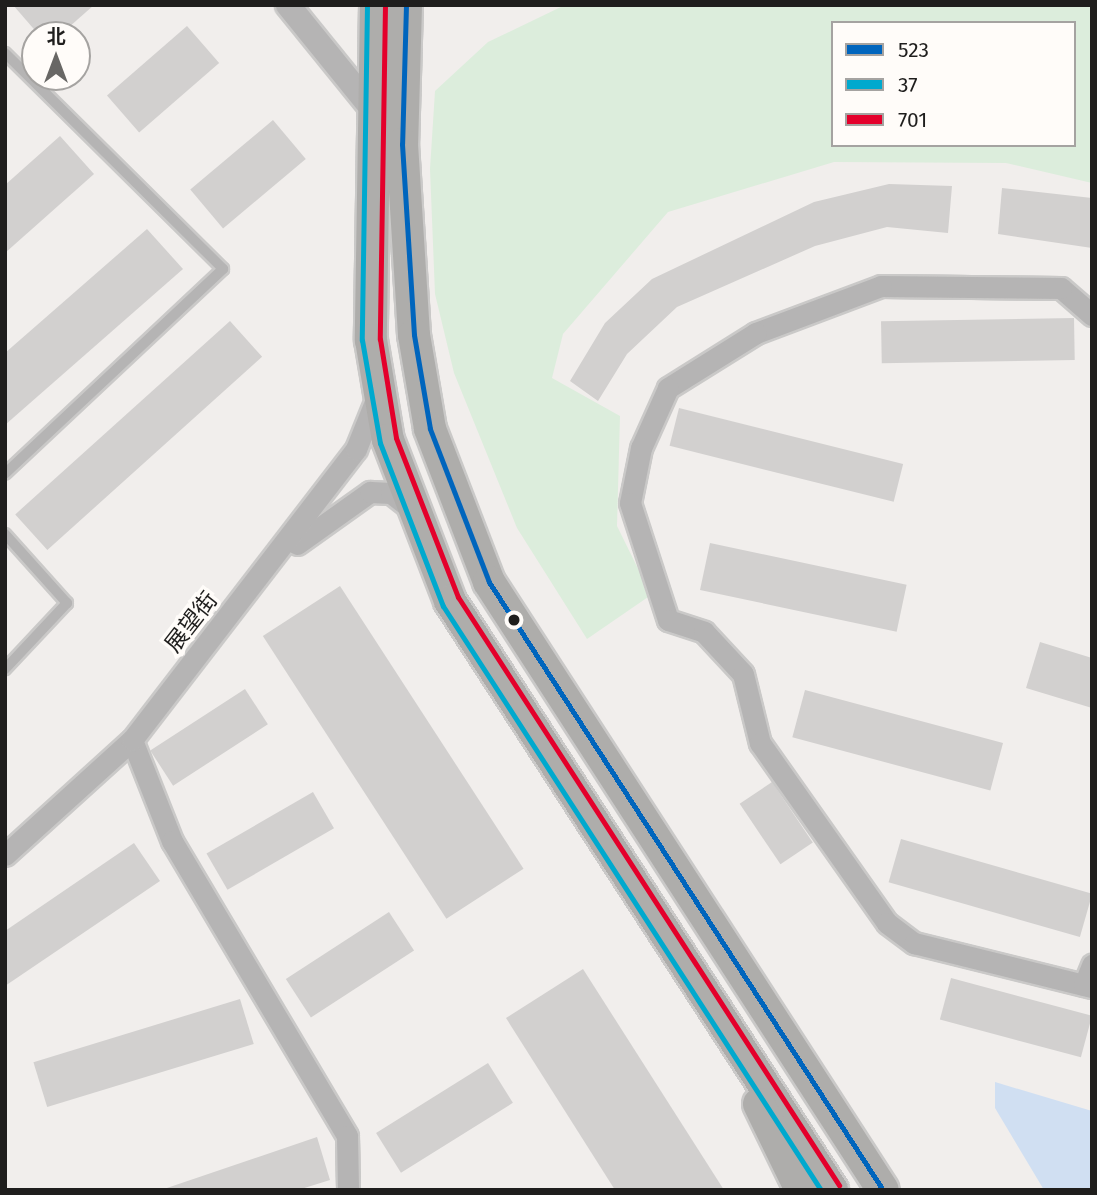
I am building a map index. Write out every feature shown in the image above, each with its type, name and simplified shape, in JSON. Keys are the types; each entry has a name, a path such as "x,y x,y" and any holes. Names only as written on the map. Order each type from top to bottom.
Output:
{"main road":[{"path":"376,5 371,340 388,440 468,632 832,1190"},
{"path":"406,5 402,144 414,335 430,429 489,582 883,1190"},
{"path":"737,1044 770,1133 801,1190"}],"street":[{"path":"288,5 373,110"},
{"path":"1089,979 914,943 887,923 760,743 743,674 704,632 668,620 630,503 641,448 668,388 756,333 881,286 1061,288 1092,315"},
{"name":"展望街","path":"5,855 132,740 356,449 380,391"},
{"path":"252,586 315,527 370,492 391,493 416,512"},
{"path":"132,740 172,841 347,1136 348,1190"}],"lane":[{"path":"5,53 223,269 5,474"},
{"path":"5,534 67,603 5,669"}],"green space":[{"path":"565,5 1092,5 1092,183 1006,163 834,162 668,212 563,334 552,378 620,416 617,526 651,595 587,639 517,528 454,373 435,294 430,169 435,91 488,42"}],"water":[{"path":"995,1082 1092,1111 1092,1190 1044,1190 995,1108"}],"building":[{"path":"13,5 94,5 76,21 27,21"},
{"path":"187,26 219,63 139,133 107,96"},
{"path":"273,120 306,159 223,228 190,189"},
{"path":"60,136 94,174 5,253 5,185"},
{"path":"889,184 952,186 948,233 887,227 815,246 677,307 627,354 598,401 570,381 605,323 652,279 814,202"},
{"path":"1002,188 1092,198 1092,248 998,234"},
{"path":"147,229 183,269 5,425 5,353"},
{"path":"1074,318 1075,360 882,363 881,321"},
{"path":"230,321 262,357 47,550 15,514"},
{"path":"679,408 903,464 894,502 670,446"},
{"path":"710,543 907,585 897,632 700,590"},
{"path":"340,586 524,869 446,919 263,636"},
{"path":"1040,642 1092,658 1092,708 1026,688"},
{"path":"245,689 268,724 173,786 150,751"},
{"path":"805,690 1003,743 990,790 792,737"},
{"path":"772,782 813,843 780,864 740,804"},
{"path":"313,792 334,828 227,890 206,854"},
{"path":"901,839 1092,894 1080,937 889,882"},
{"path":"134,843 160,881 5,986 5,931"},
{"path":"389,912 414,951 311,1018 286,979"},
{"path":"583,969 724,1190 615,1190 506,1018"},
{"path":"951,978 1092,1016 1081,1057 940,1020"},
{"path":"240,999 254,1044 47,1107 33,1062"},
{"path":"488,1063 513,1103 401,1173 376,1133"},
{"path":"317,1137 330,1180 298,1190 161,1190"}],"transit line":[{"name":"37","path":"367,5 362,340 380,443 443,606 821,1190"},
{"name":"701","path":"385,5 380,339 396,438 458,597 839,1185"},
{"name":"523","path":"406,5 402,144 414,335 430,429 489,582 883,1190"}]}
